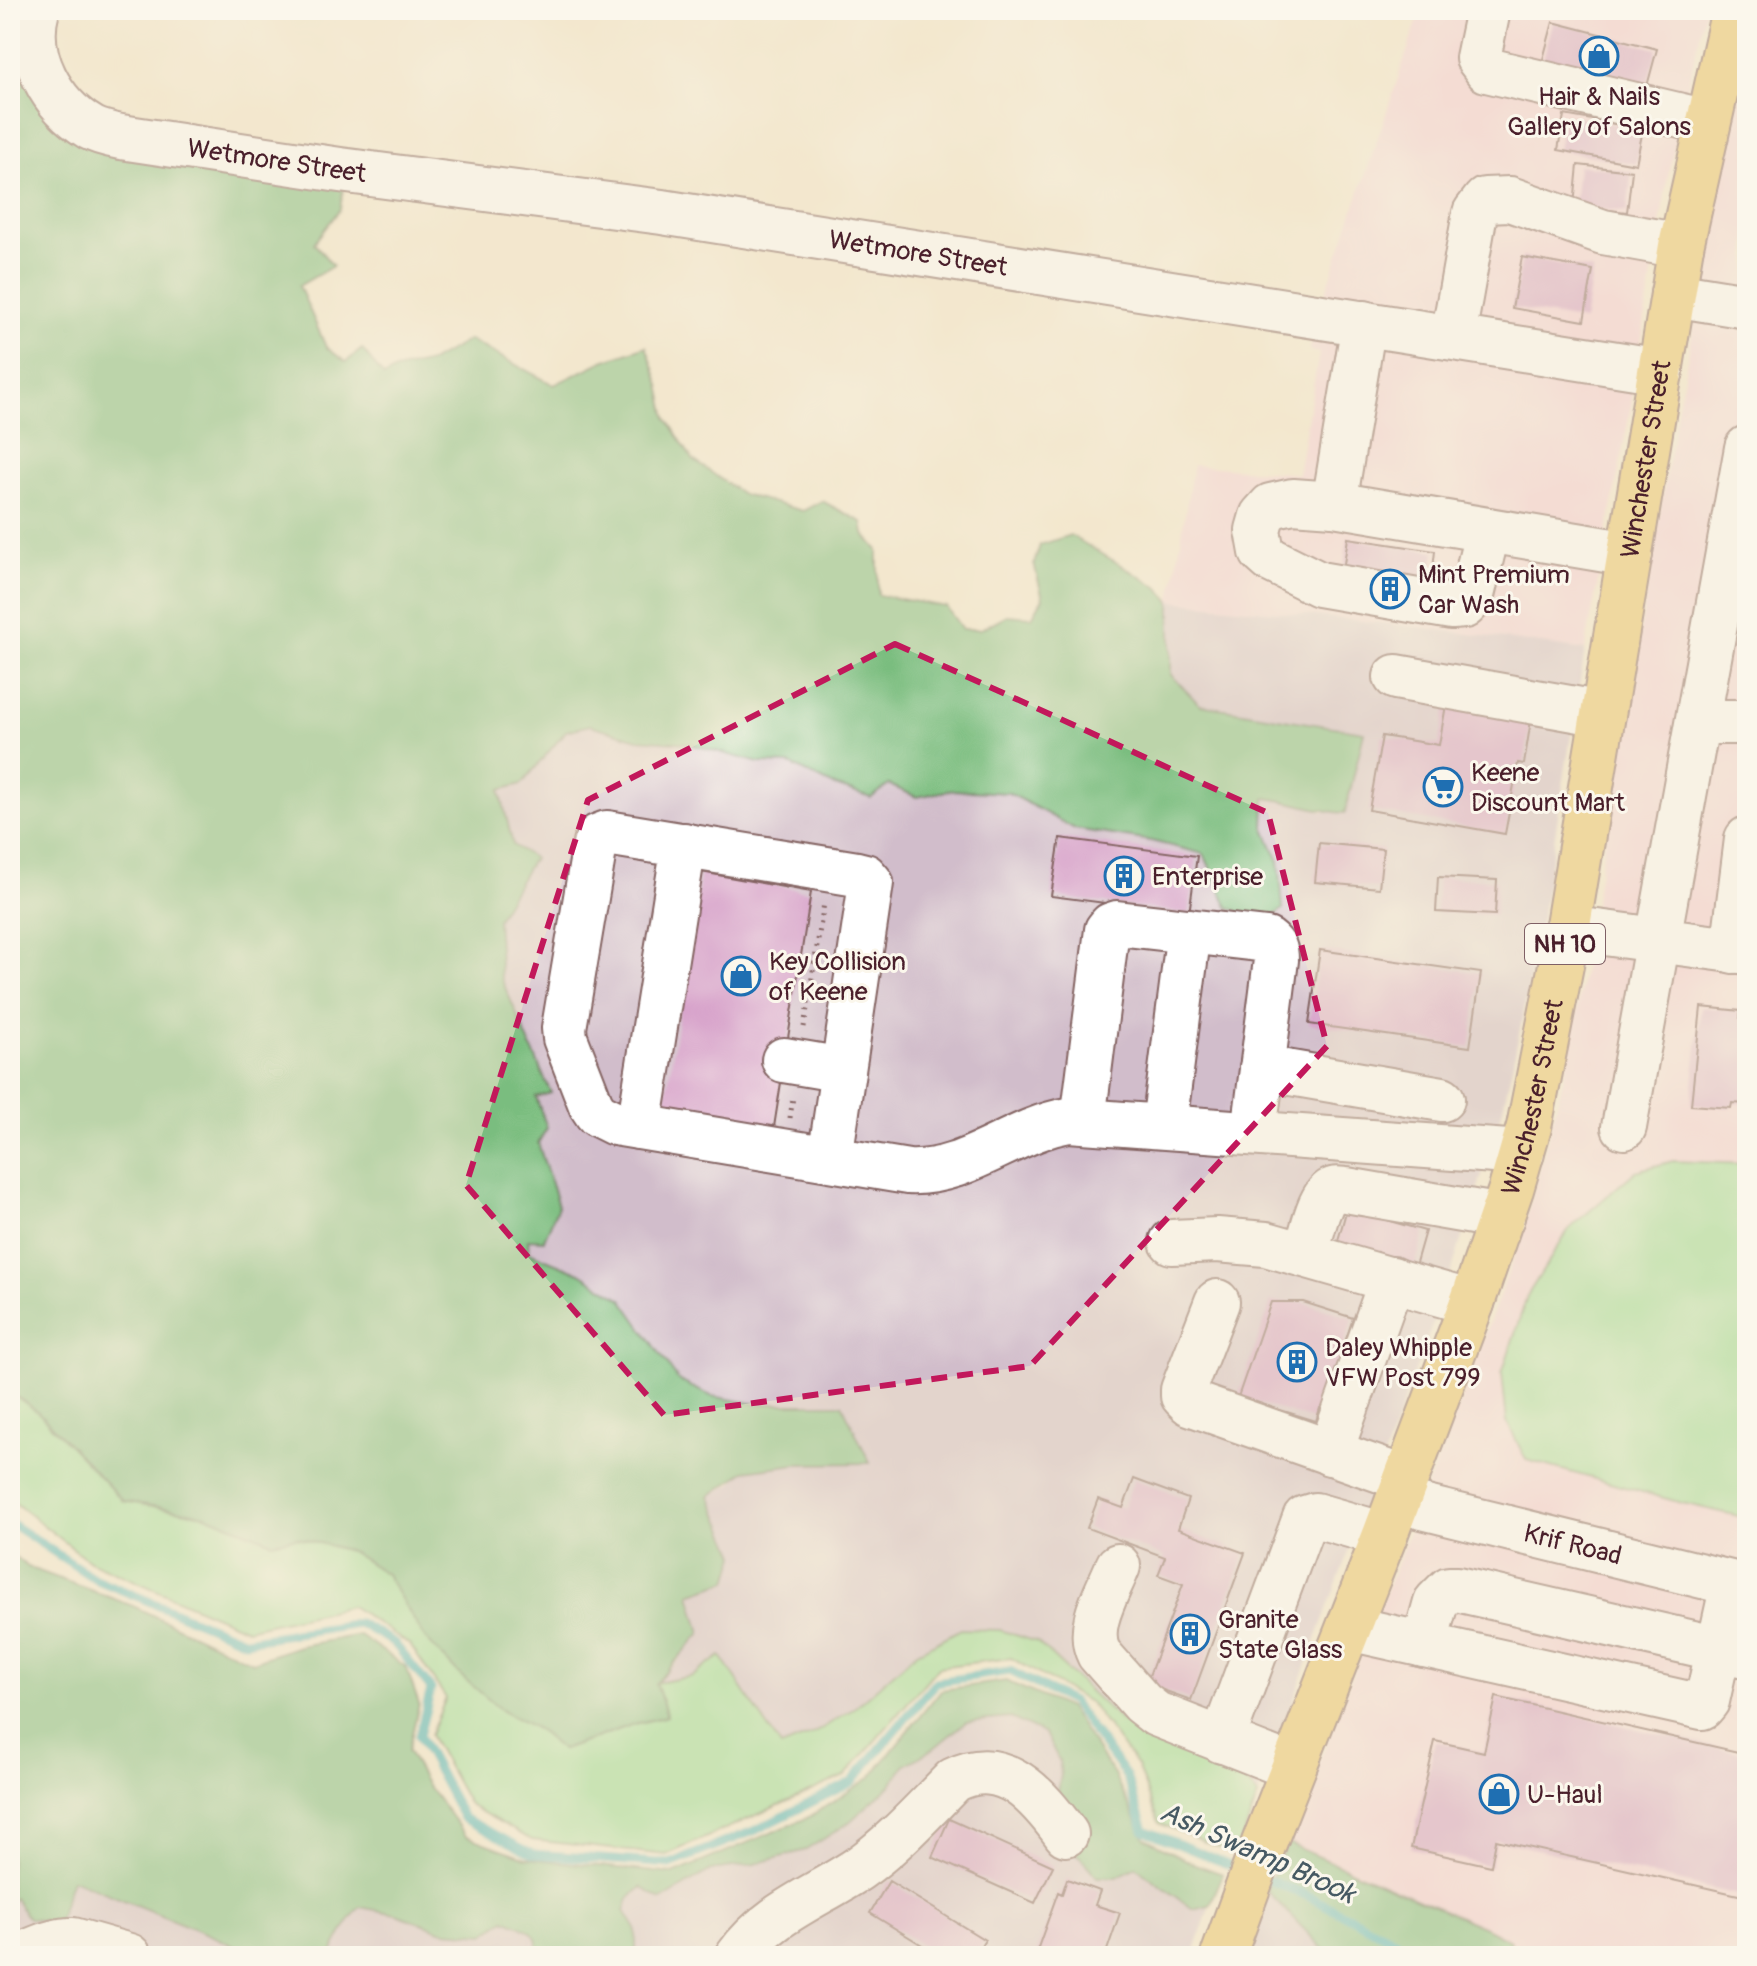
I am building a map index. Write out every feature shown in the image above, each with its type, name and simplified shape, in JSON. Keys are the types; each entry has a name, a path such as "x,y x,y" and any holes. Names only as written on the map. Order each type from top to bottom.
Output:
{"main road":[{"name":"Winchester Street","path":"1223,1956 1472,1303 1522,1153 1567,928 1681,246 1707,122 1723,13"}],"street":[{"name":"Wetmore Street","path":"37,10 34,43 48,86 74,116 94,130 121,137 340,170 662,212 1661,371"},
{"path":"1488,10 1478,58 1487,70 1707,122"},
{"path":"1453,337 1475,213 1485,200 1510,199 1603,232 1681,246"},
{"path":"1673,294 1747,306"},
{"path":"1334,504 1364,323"},
{"path":"1624,1127 1698,722 1741,514 1747,448"},
{"path":"1484,550 1471,599 1464,606 1452,607 1319,584 1271,560 1262,552 1258,541 1262,516 1271,506 1293,501 1334,504 1484,550 1630,554"},
{"path":"1396,677 1603,714"},
{"path":"1698,722 1747,722"},
{"path":"830,1158 871,883 865,876 830,869 607,833 599,836 595,844 565,1016 565,1038 591,1105 606,1119 639,1127 784,1151 926,1173 960,1162 1031,1129 1050,1123 1083,1120 1522,1153"},
{"path":"1567,928 1740,952 1747,839"},
{"path":"639,1127 684,845"},
{"path":"1083,1120 1107,930 1117,923 1267,940 1273,944 1276,960 1254,1132"},
{"path":"1164,1125 1189,931"},
{"path":"792,1061 843,1070"},
{"path":"1262,1068 1442,1099"},
{"path":"1306,1254 1321,1203 1333,1190 1502,1217"},
{"path":"1172,1242 1266,1244 1472,1303"},
{"path":"1330,1453 1392,1279"},
{"path":"1217,1302 1183,1396 1190,1403 1330,1453 1396,1505"},
{"path":"1222,1741 1305,1518 1396,1505"},
{"name":"Krif Road","path":"1396,1505 1740,1586"},
{"path":"1591,1683 1622,1557"},
{"path":"1118,1566 1095,1626 1094,1645 1099,1654 1142,1703 1156,1714 1293,1768"},
{"path":"1349,1628 1702,1707 1733,1653 1740,1586"},
{"path":"1424,1645 1436,1602 1449,1589 1733,1653"},
{"path":"738,1956 755,1934 858,1869 882,1850 954,1780 965,1774 984,1770 1002,1773 1038,1800 1066,1834"},
{"path":"19,1956 46,1944 73,1940 129,1956"}],"path":[{"path":"784,1151 792,1061 830,869"}],"highlighted area":[{"path":"895,644 1268,813 1327,1046 1030,1366 664,1415 466,1185 588,800"}],"shaded area":[{"path":"1421,10 1705,10 1668,175 1631,406 1585,650 1418,627 1171,601 1193,465 1298,474 1319,353 1310,351 1313,330"},
{"path":"1747,52 1747,1956 1514,1956 1510,1941 1485,1928 1287,1843 1521,1238 1568,1062 1673,433"},
{"path":"1171,601 1418,627 1585,650 1521,1025 1502,1112 1447,1285 1258,1796 1241,1775 1121,1721 1037,1642 917,1652 853,1709 811,1735 780,1747 721,1657 693,1676 656,1683 679,1660 689,1594 728,1581 736,1554 710,1496 731,1484 745,1471 796,1464 869,1463 842,1404 756,1404 711,1396 679,1381 622,1299 580,1273 529,1252 528,1239 558,1207 538,1143 547,1128 536,1097 551,1092 501,978 497,919 532,859 513,845 500,790 522,784 566,731 590,725 638,739 687,743 759,763 790,764 832,785 871,798 889,785 917,797 951,790 1009,793 1075,829 1151,841 1204,854 1228,907 1272,917 1283,908 1279,861 1264,827 1264,798 1290,801 1324,812 1364,732 1200,705 1171,675"},
{"path":"1011,1718 1045,1733 1059,1760 1061,1775 1057,1797 1117,1877 1136,1867 1192,1909 1210,1905 1193,1956 636,1956 636,1929 625,1911 629,1899 641,1887 680,1890 711,1870 755,1864 806,1850 847,1824 891,1785 904,1766 933,1749 967,1722"},
{"path":"72,1878 254,1956 10,1956 10,1904 13,1898 58,1920"},
{"path":"1266,1890 1308,1933 1330,1956 1240,1956"},
{"path":"360,1907 396,1914 444,1931 485,1934 505,1919 533,1932 539,1943 537,1956 330,1956"}],"green space":[{"path":"10,10 24,10 55,121 345,178 340,209 314,243 333,266 299,286 326,347 346,362 362,349 384,377 395,370 430,362 469,340 554,385 603,361 646,346 660,385 667,418 692,459 742,494 803,511 822,501 862,522 864,534 878,550 878,595 946,607 962,629 981,629 1007,615 1032,617 1043,598 1034,564 1040,545 1070,535 1158,587 1171,601 1171,675 1200,705 1364,732 1345,813 1265,798 1264,827 1279,861 1283,909 1272,917 1249,916 1228,907 1204,854 1151,841 1075,829 1009,793 951,790 917,797 889,785 871,798 832,785 790,764 759,763 687,743 638,739 590,725 566,731 522,784 500,790 513,845 533,858 497,919 501,978 551,1093 536,1097 547,1128 538,1143 558,1206 544,1240 528,1239 529,1252 580,1273 622,1299 679,1381 711,1396 756,1404 842,1404 870,1463 796,1464 745,1471 710,1496 736,1555 728,1581 690,1594 701,1633 656,1683 667,1716 634,1724 562,1750 537,1729 502,1711 459,1674 425,1638 386,1574 350,1551 297,1537 272,1542 206,1515 123,1501 37,1411 10,1392"},
{"path":"1673,1161 1747,1164 1747,1518 1526,1460 1507,1422 1502,1373 1527,1296 1569,1229 1636,1171"},
{"path":"10,1392 37,1411 123,1501 206,1515 272,1542 297,1537 350,1551 386,1574 425,1638 502,1711 537,1729 562,1750 634,1724 667,1716 656,1683 693,1676 721,1656 781,1747 811,1735 853,1709 917,1652 961,1629 1000,1630 1037,1642 1121,1721 1241,1775 1258,1796 1236,1855 1159,1823 1137,1766 1090,1703 1011,1658 938,1667 845,1776 666,1855 532,1840 469,1805 430,1735 446,1698 410,1645 351,1606 246,1629 89,1561 10,1499"},
{"path":"10,1553 28,1567 133,1606 252,1662 299,1646 359,1635 406,1667 419,1704 408,1751 425,1782 466,1836 526,1858 673,1874 809,1817 871,1777 941,1690 1006,1681 1069,1708 1114,1775 1145,1838 1192,1863 1223,1874 1210,1905 1193,1909 1136,1867 1117,1877 1097,1877 1076,1852 1057,1797 1061,1775 1059,1760 1045,1734 1011,1718 966,1722 933,1749 904,1766 891,1785 847,1824 806,1850 755,1864 711,1870 661,1900 641,1887 629,1899 625,1911 636,1929 636,1956 537,1956 534,1935 505,1919 485,1934 444,1931 396,1914 360,1907 330,1956 254,1956 72,1879 58,1920 28,1918 14,1898 10,1904"},
{"path":"1287,1843 1485,1928 1510,1941 1514,1956 1330,1956 1266,1890"}],"building":[{"name":"Hair & Nails Gallery of Salons","path":"1553,22 1657,49 1646,90 1542,63"},
{"path":"1564,115 1643,129 1636,164 1558,150"},
{"path":"1578,165 1632,171 1627,212 1574,206"},
{"path":"1522,257 1593,270 1584,321 1512,308"},
{"name":"Mint Premium Car Wash","path":"1348,538 1435,551 1433,569 1443,570 1435,623 1337,609"},
{"name":"Keene Discount Mart","path":"1446,705 1531,720 1524,764 1518,763 1505,834 1369,810 1382,736 1439,745"},
{"name":"Enterprise","path":"1060,838 1197,856 1189,914 1051,896"},
{"path":"1319,843 1383,849 1379,888 1315,882"},
{"name":"Key Collision of Keene","path":"701,872 811,892 774,1127 664,1110"},
{"path":"1438,877 1497,880 1495,915 1436,912"},
{"path":"1320,950 1481,973 1470,1047 1309,1024"},
{"path":"1701,1007 1741,1011 1740,1018 1747,1019 1747,1104 1732,1103 1731,1108 1691,1105"},
{"path":"1346,1212 1361,1216 1361,1213 1425,1231 1415,1266 1337,1244"},
{"name":"Daley Whipple VFW Post 799","path":"1271,1302 1303,1302 1353,1318 1339,1361 1347,1364 1323,1409 1320,1408 1316,1421 1238,1397"},
{"name":"Granite State Glass","path":"1134,1479 1188,1499 1178,1529 1245,1553 1191,1700 1146,1684 1183,1584 1158,1575 1165,1557 1087,1528 1098,1499 1123,1508"},
{"path":"1496,1697 1747,1754 1747,1897 1496,1840 1491,1866 1411,1848 1435,1741 1484,1752"},
{"path":"949,1819 1053,1866 1035,1903 932,1857"},
{"path":"1067,1879 1100,1891 1095,1905 1120,1913 1105,1956 1035,1956 1058,1892 1062,1894"},
{"path":"889,1881 985,1940 975,1956 940,1956 870,1913"}],"waterway":[{"name":"Ash Swamp Brook","path":"10,1523 95,1579 245,1641 359,1623 394,1643 431,1689 419,1736 463,1818 533,1854 670,1864 756,1830 852,1782 936,1682 1010,1671 1072,1702 1126,1776 1144,1830 1242,1870"},
{"name":"Ash Swamp Brook","path":"1263,1878 1304,1894 1396,1941 1403,1956"}],"place":[{"name":"Hair & Nails Gallery of Salons","path":"1599,56"},
{"name":"Mint Premium Car Wash","path":"1390,589"},
{"name":"Keene Discount Mart","path":"1443,787"},
{"name":"Enterprise","path":"1124,876"},
{"name":"Key Collision of Keene","path":"741,976"},
{"name":"Daley Whipple VFW Post 799","path":"1297,1362"},
{"name":"Granite State Glass","path":"1190,1634"},
{"name":"U-Haul","path":"1499,1794"}]}
